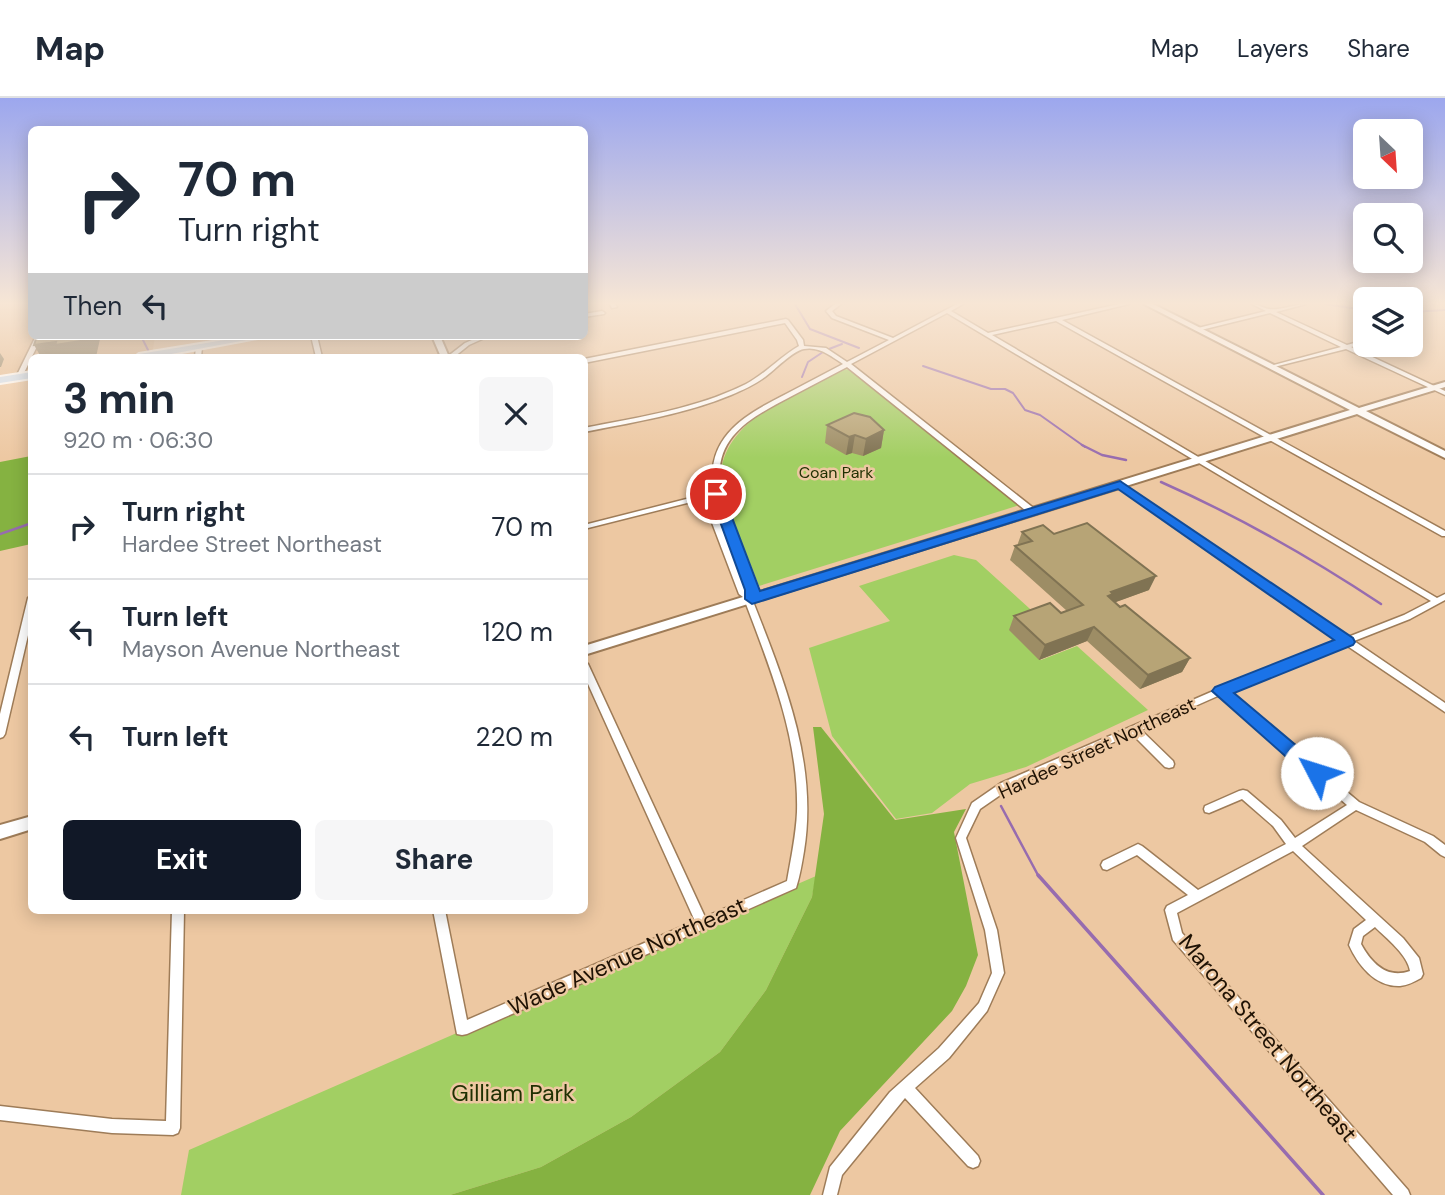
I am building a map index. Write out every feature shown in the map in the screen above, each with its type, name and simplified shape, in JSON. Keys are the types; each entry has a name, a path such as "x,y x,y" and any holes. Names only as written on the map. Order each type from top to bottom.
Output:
{"main road":[{"path":"0,380 28,376"}],"street":[{"path":"588,360 613,355"},
{"path":"588,429 666,412 733,392 764,376 787,355"},
{"path":"833,355 1033,512"},
{"path":"752,599 753,590 716,494 714,473 717,457 733,431 752,414 866,355"},
{"path":"1021,355 1197,461 1441,599"},
{"path":"1121,355 1445,534"},
{"path":"1249,355 1445,456"},
{"path":"1272,367 1314,355"},
{"path":"1366,355 1445,393"},
{"path":"19,377 28,359"},
{"path":"588,649 1445,384"},
{"path":"1120,485 1445,708"},
{"path":"588,526 706,496 743,594 752,599"},
{"name":"Wade Avenue Northeast","path":"440,914 463,1029 792,884 800,843 803,800 799,751 788,706 750,604 752,599"},
{"name":"Hardee Street Northeast","path":"905,1088 944,1053 983,1007 998,973 991,930 961,838 976,806 1005,786 1221,691 1347,642 1441,599"},
{"path":"0,734 28,615"},
{"path":"588,673 702,923"},
{"path":"1221,691 1355,806 1429,839 1445,852"},
{"path":"1134,730 1169,764"},
{"path":"1209,809 1243,794 1277,823 1294,845 1375,920 1415,962 1417,974 1406,982 1387,980 1361,957 1355,945 1358,933 1375,920"},
{"name":"Marona Street Northeast","path":"1355,806 1294,845 1171,910 1177,936 1403,1195"},
{"path":"0,832 28,823"},
{"path":"1107,864 1138,849 1196,895"},
{"path":"0,1114 112,1126 173,1128 178,914"},
{"path":"830,1195 835,1172 905,1088 973,1161"}],"shaded area":[{"path":"0,355 28,355 28,376 0,381"}],"green space":[{"name":"Coan Park","path":"844,369 850,370 1020,505 759,586 721,489 722,465 730,445 743,428 761,413 781,400"},
{"path":"28,457 28,545 0,551 0,462"},
{"path":"954,555 976,560 1040,618 1010,630 1041,660 1077,646 1148,710 1026,767 970,784 932,813 896,819 832,736 809,648 890,621 859,586"},
{"path":"813,727 821,727 895,820 966,809 954,832 978,955 966,986 952,1011 840,1131 810,1195 450,1195 541,1167 631,1117 720,1052 766,990 812,897 824,814"},
{"name":"Gilliam Park","path":"816,876 812,897 766,990 720,1052 631,1117 541,1167 450,1195 181,1195 189,1150"}],"building":[{"path":"854,413 870,417 884,430 866,439 855,435 849,437 827,425"},
{"path":"1087,523 1156,576 1111,592 1113,594 1108,596 1120,607 1125,605 1190,658 1148,675 1094,627 1045,645 1014,616 1050,603 1061,613 1083,605 1015,546 1032,541 1022,532 1043,525 1054,534"}],"waterway":[{"path":"802,377 808,362 818,355"},
{"path":"923,366 991,389 1005,389 1013,393 1025,410 1040,415 1083,445"},
{"path":"1083,445 1102,455 1126,460"},
{"path":"1161,482 1273,538 1381,604"},
{"path":"0,534 28,524"},
{"path":"1001,806 1039,877"},
{"path":"1038,875 1323,1195"}],"route":[{"path":"716,494 753,590 752,599 1120,485 1347,642 1221,691 1317,773"}]}
